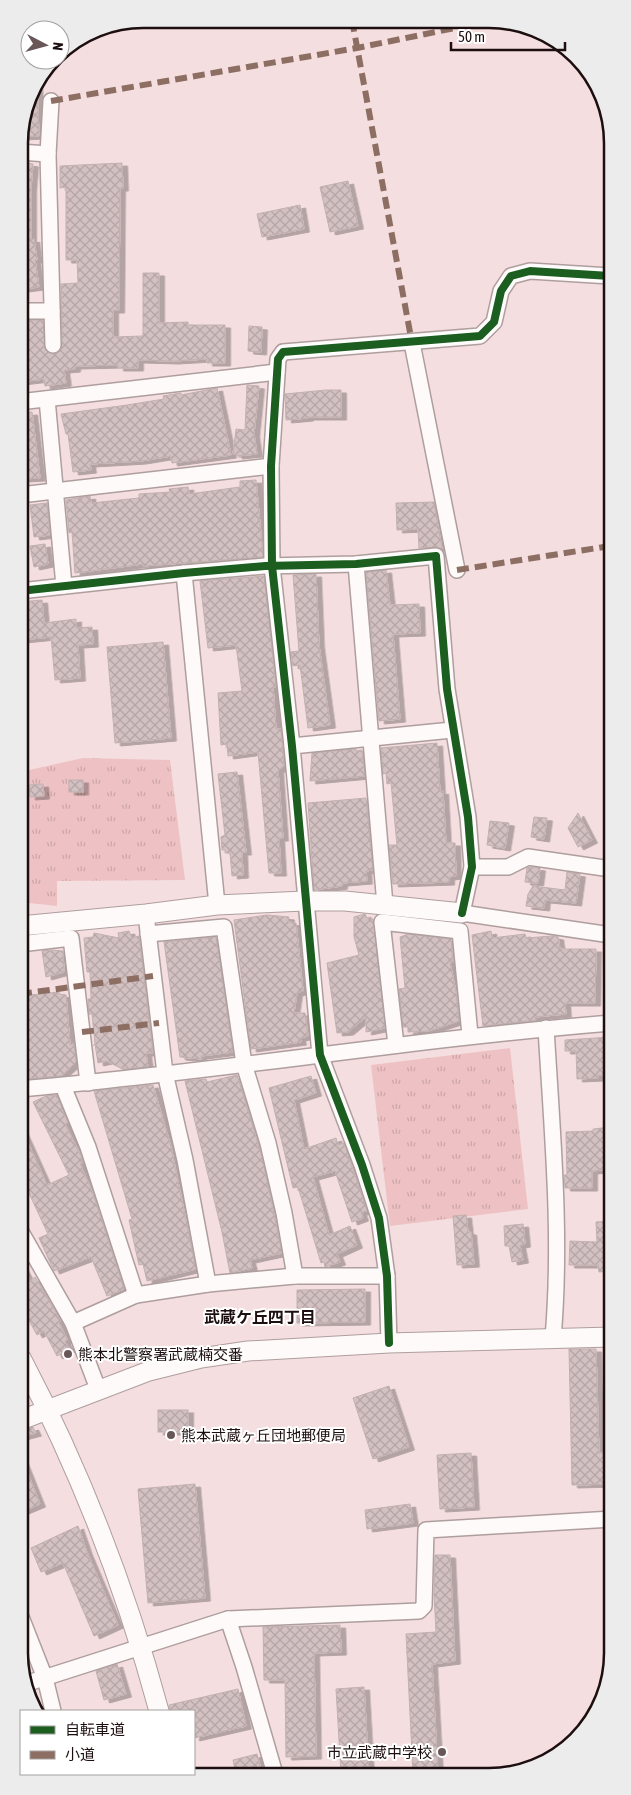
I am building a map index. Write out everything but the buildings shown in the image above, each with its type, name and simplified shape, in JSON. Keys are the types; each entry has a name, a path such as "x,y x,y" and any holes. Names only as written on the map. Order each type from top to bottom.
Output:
{"street":[{"path":"50,101 48,154 53,345"},
{"path":"28,153 48,154"},
{"path":"389,1343 387,1276 379,1218 362,1165 320,1055 292,746 272,566 271,466 278,359 282,352 412,343 480,336 494,322 501,291 511,276 530,271 604,276"},
{"path":"28,311 52,311"},
{"path":"412,343 457,570"},
{"path":"28,401 277,372"},
{"path":"47,399 64,586"},
{"path":"28,494 271,466"},
{"path":"28,590 184,573 272,566 356,564 436,556 452,730 468,817 472,867 462,913"},
{"path":"356,564 385,905"},
{"path":"184,573 217,905"},
{"path":"292,746 452,730"},
{"path":"472,867 508,867 528,857 604,868"},
{"path":"28,925 217,905 305,901 385,905 462,913 603,934"},
{"path":"146,914 165,1073 191,1189 208,1284"},
{"path":"396,1045 382,922 460,932 470,1035"},
{"path":"148,934 224,927 244,1064 268,1143 284,1213 295,1276"},
{"path":"28,943 71,938 88,1083"},
{"path":"28,1089 320,1055 470,1035 603,1024"},
{"path":"546,1028 556,1219 557,1297 553,1338"},
{"path":"63,1086 88,1147 136,1295"},
{"path":"28,1244 73,1323 98,1389"},
{"path":"73,1323 136,1295 208,1284 295,1276 387,1276"},
{"path":"28,1417 149,1371 201,1358 248,1351 389,1343 603,1337"},
{"path":"28,1371 84,1489 142,1648 159,1710"},
{"path":"32,1682 228,1620 419,1611 424,1606 426,1530 603,1520"},
{"path":"228,1620 244,1667 273,1768"},
{"path":"28,1635 45,1678 53,1710"}],"green space":[{"path":"83,758 170,760 185,880 57,881 57,906 28,903 28,770"},
{"path":"510,1048 528,1209 390,1226 371,1065"}],"marked path":[{"path":"353,28 412,343"},
{"path":"51,101 357,48 455,28"},
{"path":"457,570 604,547"},
{"path":"28,993 153,976"},
{"path":"82,1032 159,1023"}],"cycle path":[{"path":"389,1343 387,1276 379,1218 362,1165 320,1055 292,746 272,566 271,466 278,359 283,352 480,336 494,322 501,291 511,276 530,271 604,276"},
{"path":"28,590 265,566 356,564 436,556 447,689 468,817 472,867 462,913"}],"place":[{"name":"熊本北警察署武蔵楠交番","path":"68,1354"},
{"name":"熊本武蔵ヶ丘団地郵便局","path":"171,1435"},
{"name":"市立武蔵中学校","path":"442,1752"}],"district":[{"name":"武蔵ケ丘四丁目","path":"260,1317"}]}
